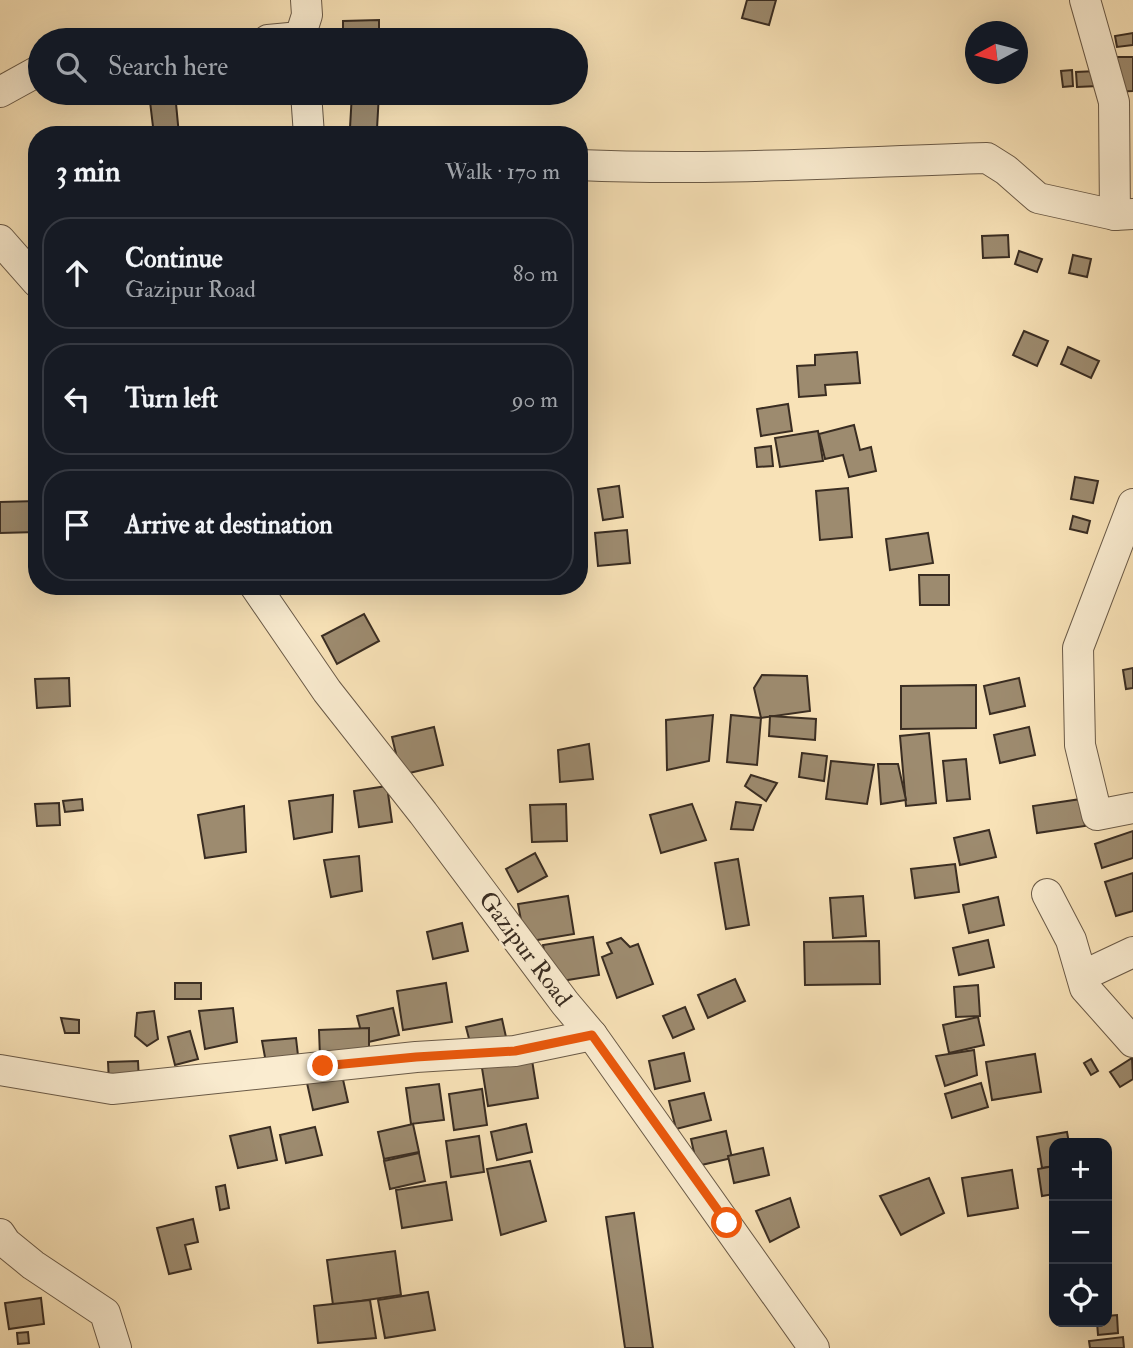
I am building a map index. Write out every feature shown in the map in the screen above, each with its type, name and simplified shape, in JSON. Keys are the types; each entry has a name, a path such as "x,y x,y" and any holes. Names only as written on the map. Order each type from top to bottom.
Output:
{"street":[{"path":"303,28 307,15 306,0"},
{"path":"588,166 633,168 987,158 1006,170 1038,198 1124,214 1114,102 1085,0"},
{"path":"0,92 28,77"},
{"path":"307,105 308,126"},
{"path":"0,240 28,272"},
{"path":"1133,504 1077,648 1080,745 1097,816 1133,808"},
{"name":"Gazipur Road","path":"262,595 327,691 592,1035 814,1348"},
{"path":"1047,894 1071,940 1085,988 1133,1042"},
{"path":"1082,976 1133,952"},
{"path":"0,1070 113,1089 416,1057 515,1051 592,1035"},
{"path":"0,1234 6,1243 33,1265 105,1313 116,1348"}],"building":[{"path":"747,0 776,0 769,25 742,18"},
{"path":"379,20 379,28 343,28 343,21"},
{"path":"1133,33 1133,45 1117,47 1115,36"},
{"path":"1112,57 1133,57 1133,91 1113,92"},
{"path":"1072,70 1073,86 1063,87 1061,71"},
{"path":"1097,71 1098,86 1077,87 1076,72"},
{"path":"150,105 176,105 178,126 153,126"},
{"path":"351,105 378,105 377,126 350,126"},
{"path":"1008,235 1009,257 983,258 982,236"},
{"path":"1019,251 1042,259 1037,272 1015,264"},
{"path":"1073,255 1091,259 1087,277 1069,273"},
{"path":"1024,331 1048,341 1037,366 1013,355"},
{"path":"1068,347 1099,361 1091,378 1061,364"},
{"path":"857,352 860,383 825,385 826,395 799,397 797,366 815,365 815,355"},
{"path":"788,404 792,431 761,436 757,409"},
{"path":"854,425 860,450 871,447 876,471 849,477 843,455 825,459 819,434"},
{"path":"818,431 823,461 780,467 775,438"},
{"path":"771,446 773,466 757,467 755,448"},
{"path":"1075,477 1098,481 1093,503 1071,499"},
{"path":"619,486 623,517 603,520 598,489"},
{"path":"848,488 852,537 820,540 816,491"},
{"path":"28,501 28,532 0,533 0,502"},
{"path":"1073,516 1090,521 1087,533 1070,529"},
{"path":"627,530 630,563 598,566 595,533"},
{"path":"928,533 933,563 890,570 886,539"},
{"path":"919,575 949,575 949,605 920,605"},
{"path":"364,614 379,641 337,664 322,636"},
{"path":"1133,668 1133,688 1126,689 1123,670"},
{"path":"762,675 807,676 810,711 761,718 754,688"},
{"path":"69,678 70,706 37,708 35,679"},
{"path":"1019,678 1025,706 990,714 984,686"},
{"path":"976,685 976,728 901,729 901,686"},
{"path":"713,715 709,761 667,770 666,720"},
{"path":"731,715 761,718 757,765 727,762"},
{"path":"770,716 816,719 815,740 769,736"},
{"path":"434,727 443,765 401,775 392,737"},
{"path":"1029,727 1035,755 1000,763 994,735"},
{"path":"929,733 936,803 906,806 900,736"},
{"path":"589,744 593,779 560,782 558,750"},
{"path":"802,753 827,756 824,781 799,777"},
{"path":"966,759 970,799 947,801 943,761"},
{"path":"831,761 874,765 867,804 826,799"},
{"path":"878,764 898,764 906,800 881,804"},
{"path":"751,775 777,783 766,801 745,786"},
{"path":"387,786 392,822 359,827 354,791"},
{"path":"333,795 332,832 294,839 289,801"},
{"path":"82,799 83,810 65,812 63,801"},
{"path":"1081,799 1085,826 1037,833 1033,806"},
{"path":"736,802 761,805 753,830 731,829"},
{"path":"59,803 60,825 37,826 35,804"},
{"path":"566,804 567,841 532,842 530,805"},
{"path":"692,804 706,840 661,853 650,815"},
{"path":"244,806 246,852 205,858 198,815"},
{"path":"989,830 996,857 960,865 954,838"},
{"path":"1133,831 1133,858 1102,868 1095,844"},
{"path":"535,853 547,876 518,892 506,869"},
{"path":"359,856 362,891 331,897 324,860"},
{"path":"738,859 749,925 726,929 715,863"},
{"path":"955,864 959,892 915,898 911,869"},
{"path":"1133,873 1133,911 1116,916 1105,882"},
{"path":"568,896 574,934 525,942 518,904"},
{"path":"863,896 866,936 833,938 830,898"},
{"path":"998,897 1004,925 969,933 963,905"},
{"path":"462,923 468,951 433,959 427,932"},
{"path":"593,937 599,975 549,983 543,945"},
{"path":"621,938 630,947 638,944 653,984 617,998 602,957 612,953 607,943"},
{"path":"988,940 994,967 959,975 953,948"},
{"path":"879,941 880,984 805,985 804,942"},
{"path":"735,979 745,1001 708,1018 698,995"},
{"path":"175,983 201,983 201,999 175,999"},
{"path":"446,983 452,1022 403,1030 397,991"},
{"path":"978,985 980,1016 956,1017 954,987"},
{"path":"685,1007 694,1029 673,1038 663,1016"},
{"path":"233,1008 237,1042 205,1049 199,1011"},
{"path":"393,1008 399,1035 364,1043 357,1016"},
{"path":"154,1011 158,1039 147,1046 135,1036 137,1013"},
{"path":"978,1017 984,1045 949,1053 943,1025"},
{"path":"61,1018 79,1020 79,1033 65,1033"},
{"path":"502,1019 508,1046 473,1054 466,1027"},
{"path":"369,1028 369,1055 320,1057 319,1030"},
{"path":"190,1031 198,1059 175,1065 168,1037"},
{"path":"296,1038 300,1073 269,1079 262,1041"},
{"path":"974,1050 977,1075 945,1086 936,1056"},
{"path":"684,1053 690,1081 655,1089 649,1061"},
{"path":"1035,1054 1041,1092 992,1100 986,1062"},
{"path":"1132,1058 1133,1079 1120,1087 1110,1072"},
{"path":"1091,1059 1098,1071 1091,1075 1084,1063"},
{"path":"532,1060 538,1098 488,1106 482,1068"},
{"path":"138,1061 139,1082 109,1083 108,1062"},
{"path":"342,1075 348,1102 313,1110 307,1083"},
{"path":"981,1083 988,1107 952,1118 945,1094"},
{"path":"439,1084 444,1120 411,1124 406,1088"},
{"path":"482,1089 487,1125 454,1130 449,1094"},
{"path":"704,1093 711,1120 676,1129 669,1101"},
{"path":"413,1124 419,1152 384,1159 378,1132"},
{"path":"526,1124 532,1152 497,1160 491,1132"},
{"path":"270,1127 277,1160 238,1168 230,1136"},
{"path":"315,1127 322,1155 286,1163 280,1135"},
{"path":"726,1131 732,1158 697,1166 691,1139"},
{"path":"1067,1132 1068,1138 1049,1138 1049,1167 1042,1168 1037,1137"},
{"path":"479,1136 484,1172 451,1177 446,1141"},
{"path":"763,1148 769,1175 734,1183 728,1156"},
{"path":"419,1153 425,1181 390,1189 384,1161"},
{"path":"530,1161 546,1221 501,1235 487,1169"},
{"path":"1049,1167 1049,1195 1042,1196 1038,1169"},
{"path":"1012,1170 1018,1208 968,1216 962,1178"},
{"path":"929,1178 944,1213 901,1235 880,1196"},
{"path":"446,1182 452,1220 402,1228 396,1190"},
{"path":"225,1185 229,1208 220,1210 216,1187"},
{"path":"790,1198 799,1227 770,1242 756,1211"},
{"path":"634,1213 653,1348 625,1348 606,1217"},
{"path":"193,1219 198,1242 185,1245 191,1269 169,1274 157,1228"},
{"path":"395,1251 401,1295 333,1305 327,1260"},
{"path":"428,1292 435,1330 385,1338 378,1300"},
{"path":"41,1298 44,1324 9,1329 5,1303"},
{"path":"370,1300 376,1338 318,1343 314,1306"},
{"path":"1117,1315 1118,1333 1098,1335 1097,1327 1112,1327 1112,1316"},
{"path":"28,1332 29,1343 18,1344 17,1333"},
{"path":"1123,1337 1124,1348 1090,1348 1089,1341"}],"route":[{"path":"323,1066 515,1051 592,1035 727,1223"}]}
